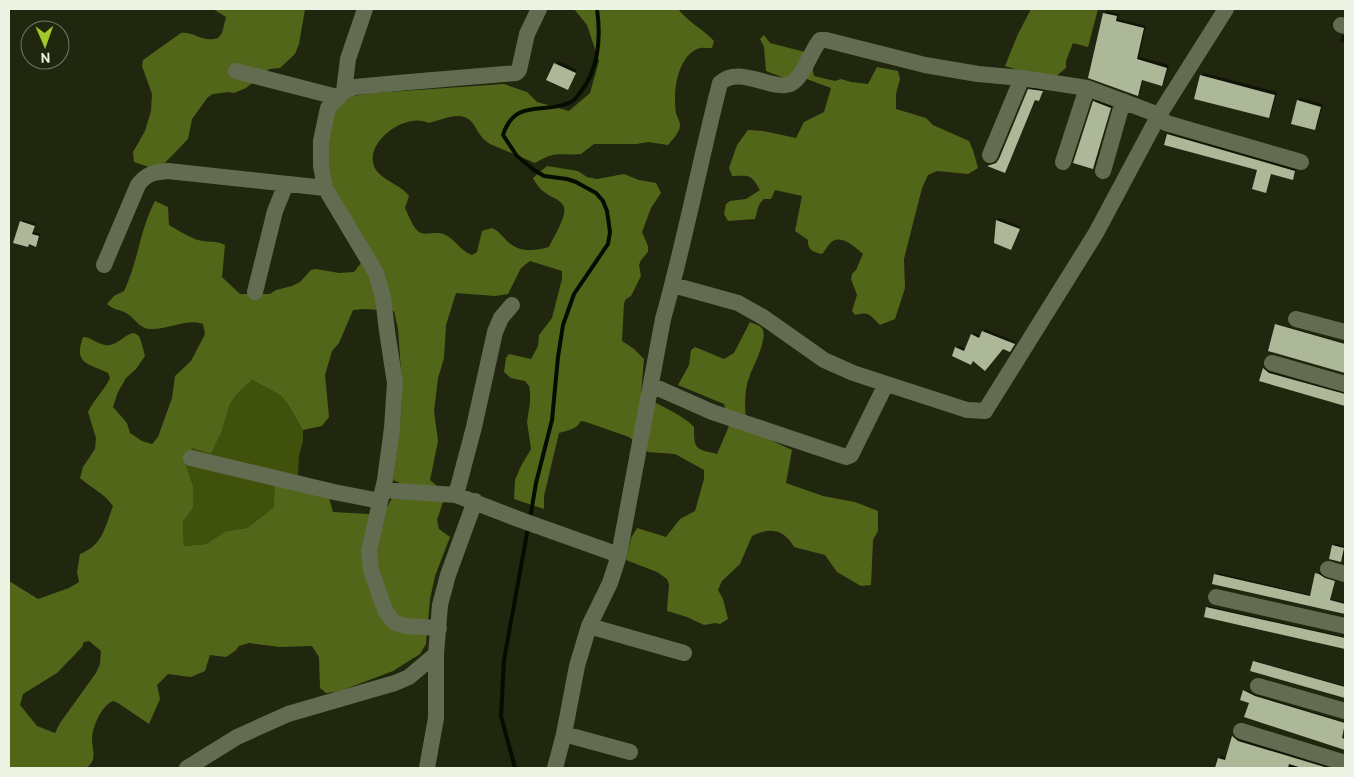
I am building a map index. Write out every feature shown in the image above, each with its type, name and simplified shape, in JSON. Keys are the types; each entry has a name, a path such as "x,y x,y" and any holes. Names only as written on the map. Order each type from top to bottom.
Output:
{"street":[{"path":"340,94 348,60 365,9"},
{"path":"439,628 396,624 385,610 371,570 369,551 389,454 395,383 386,331 383,297 376,273 325,188 321,166 321,141 328,108 340,94 355,87 516,73 520,70 527,34 539,9"},
{"path":"673,285 738,303 763,317 824,360 853,373 967,410 980,411 987,409 1096,233 1159,116 1226,9"},
{"path":"555,768 564,734 577,666 589,626 610,583 619,555 625,530 630,488 664,319 703,149 720,83 725,78 741,77 784,85 792,84 798,78 815,46 820,40 826,40 925,65 1087,88 1159,116 1166,123 1300,162"},
{"path":"236,71 340,94"},
{"path":"990,156 1022,78"},
{"path":"1063,162 1087,88"},
{"path":"1103,170 1123,101"},
{"path":"104,265 138,185 145,176 155,172 168,171 325,188"},
{"path":"255,292 276,211 286,184"},
{"path":"456,495 474,427 495,332 501,318 512,305"},
{"path":"1296,319 1345,332"},
{"path":"1272,363 1345,384"},
{"path":"651,385 712,412 846,457 851,455 886,384"},
{"path":"191,458 334,492 381,495 456,495 619,555"},
{"path":"427,768 436,718 436,654 440,604 448,575 475,501"},
{"path":"1328,569 1345,574"},
{"path":"1216,597 1345,626"},
{"path":"589,626 684,653"},
{"path":"187,768 237,737 288,714 395,683 408,677 436,654"},
{"path":"1258,686 1345,711"},
{"path":"1241,731 1345,763"},
{"path":"564,734 630,752"}],"green space":[{"path":"213,9 305,9 299,44 295,54 280,68 269,69 246,88 234,93 213,94 208,97 192,119 188,139 162,166 149,167 134,162 133,152 145,131 151,111 152,94 142,66 143,60 181,33 208,39 218,38 222,33 226,17"},
{"path":"574,9 678,9 714,41 712,48 699,48 690,54 680,69 675,105 680,128 668,145 648,142 637,144 594,144 581,154 558,154 548,156 535,163 490,144 482,138 469,120 464,117 453,116 429,123 411,121 392,129 383,136 373,153 375,168 378,173 409,196 405,208 419,232 427,234 440,233 447,236 472,255 477,252 482,231 492,228 517,248 533,250 549,247 562,221 564,207 561,202 541,189 533,178 547,166 578,171 587,177 597,179 624,174 639,180 656,183 661,193 651,208 642,232 648,246 648,252 639,265 641,276 631,296 624,303 622,341 644,359 641,394 689,422 694,427 694,440 697,447 717,454 729,426 724,404 678,385 689,365 691,350 695,347 724,359 734,353 750,322 761,327 764,334 763,340 748,381 745,395 747,429 792,450 786,483 823,496 855,502 878,511 878,531 873,540 871,585 861,586 837,572 825,555 794,547 786,536 776,531 765,531 752,536 740,564 722,581 718,590 723,599 728,619 720,624 704,625 667,611 669,584 667,579 657,572 626,560 631,538 637,528 666,537 680,519 695,511 704,479 704,470 675,454 648,452 629,437 586,422 581,421 574,428 559,433 544,496 544,509 514,499 515,480 531,449 527,422 530,392 529,386 525,381 511,378 504,372 506,358 509,354 531,359 538,346 539,335 552,318 562,279 562,271 530,261 521,268 508,294 495,296 456,293 446,325 444,358 438,378 434,411 438,441 430,480 438,487 443,502 437,520 439,529 450,537 435,576 430,599 426,644 420,654 393,671 340,691 326,693 320,688 319,657 312,646 280,647 249,643 239,646 226,657 210,655 205,671 191,677 168,674 157,685 160,699 149,724 118,703 113,701 109,703 102,712 92,734 94,755 92,762 86,768 9,768 9,581 38,599 69,588 79,582 77,572 80,554 94,546 105,528 113,506 102,494 80,478 83,467 95,449 96,438 88,412 110,378 108,373 89,365 82,358 80,346 83,337 109,345 130,334 134,333 139,336 145,356 136,369 126,378 118,392 113,407 127,423 130,433 142,441 152,444 158,437 172,398 175,376 191,361 205,334 203,324 190,322 157,329 146,328 128,314 107,304 114,296 124,291 155,201 168,207 169,225 194,239 225,245 222,277 240,294 270,294 300,282 311,270 316,269 339,273 354,272 371,250 347,221 329,177 325,138 340,99 374,93 504,84 527,92 537,102 569,111 590,93 599,61 587,25","holes":["353,310 394,311 398,329 402,384 401,415 393,480 400,483 384,513 333,512 329,498 275,482 274,507 247,528 226,531 206,544 184,546 183,522 193,508 193,486 186,464 192,448 211,454 222,431 230,404 237,394 252,380 280,395 303,430 322,426 329,417 325,375 332,351 339,343","89,641 101,651 100,664 96,673 60,723 55,733 37,726 20,705 23,694 57,673 82,647 84,642"]},
{"path":"1031,9 1098,9 1088,47 1073,43 1066,61 1066,68 1055,77 1038,76 1005,66"},
{"path":"764,35 770,43 805,52 812,65 814,76 835,81 841,79 868,84 877,67 898,71 900,79 896,94 896,109 926,118 933,125 969,141 978,168 968,174 937,171 928,175 922,188 904,259 905,288 895,319 880,325 869,315 863,313 855,315 852,311 857,295 851,279 863,254 849,243 841,240 832,242 822,254 811,250 808,246 808,240 795,231 802,196 775,190 771,199 764,199 760,203 755,219 728,221 724,214 726,204 730,201 746,199 760,190 749,177 732,176 729,168 737,145 748,130 796,138 804,122 824,112 831,88 804,78 787,79 766,71 764,47 760,39"},
{"path":"252,380 280,395 303,430 298,474 274,507 247,528 226,531 206,544 184,546 183,522 193,508 193,486 186,464 192,448 211,454 222,431 230,404 237,394"}],"building":[{"path":"1103,13 1117,16 1116,21 1144,28 1137,59 1167,68 1162,86 1142,80 1138,96 1088,78"},
{"path":"554,63 576,73 568,90 546,80"},
{"path":"1200,75 1275,95 1269,118 1194,99"},
{"path":"1028,89 1043,91 1039,101 1035,100 1005,173 987,166 996,163 999,159"},
{"path":"1297,100 1321,107 1315,130 1291,124"},
{"path":"1093,101 1111,108 1093,169 1073,163"},
{"path":"1167,134 1295,171 1293,180 1271,174 1266,193 1252,189 1257,170 1164,145"},
{"path":"996,220 1020,229 1011,250 994,243"},
{"path":"20,221 35,226 32,234 39,236 36,247 29,244 28,247 13,243"},
{"path":"1275,324 1345,344 1345,373 1268,351"},
{"path":"982,331 1015,344 1010,352 1003,349 985,371 973,361 971,365 952,356 955,347 964,351 971,334 979,338"},
{"path":"1263,368 1269,373 1345,394 1345,406 1259,381"},
{"path":"1332,545 1344,548 1341,562 1329,559"},
{"path":"1315,573 1335,581 1330,600 1345,604 1345,614 1212,584 1214,574 1310,596"},
{"path":"1206,607 1345,638 1345,649 1204,617"},
{"path":"1253,661 1345,687 1345,698 1250,671"},
{"path":"1243,690 1255,696 1345,723 1342,738 1345,739 1345,750 1244,717 1249,703 1240,700"},
{"path":"1232,736 1238,741 1328,768 1302,768 1289,764 1288,768 1215,768 1218,758 1225,760"}],"waterway":[{"path":"530,519 536,483 552,420 563,325 574,294 608,244 610,232 607,211 603,201 596,193 576,182 544,176 534,170 517,156 503,135 508,123 523,111 561,106 572,101 586,85 595,64 597,53 599,31 597,9"},
{"path":"515,768 501,716 504,660 528,528"}]}
